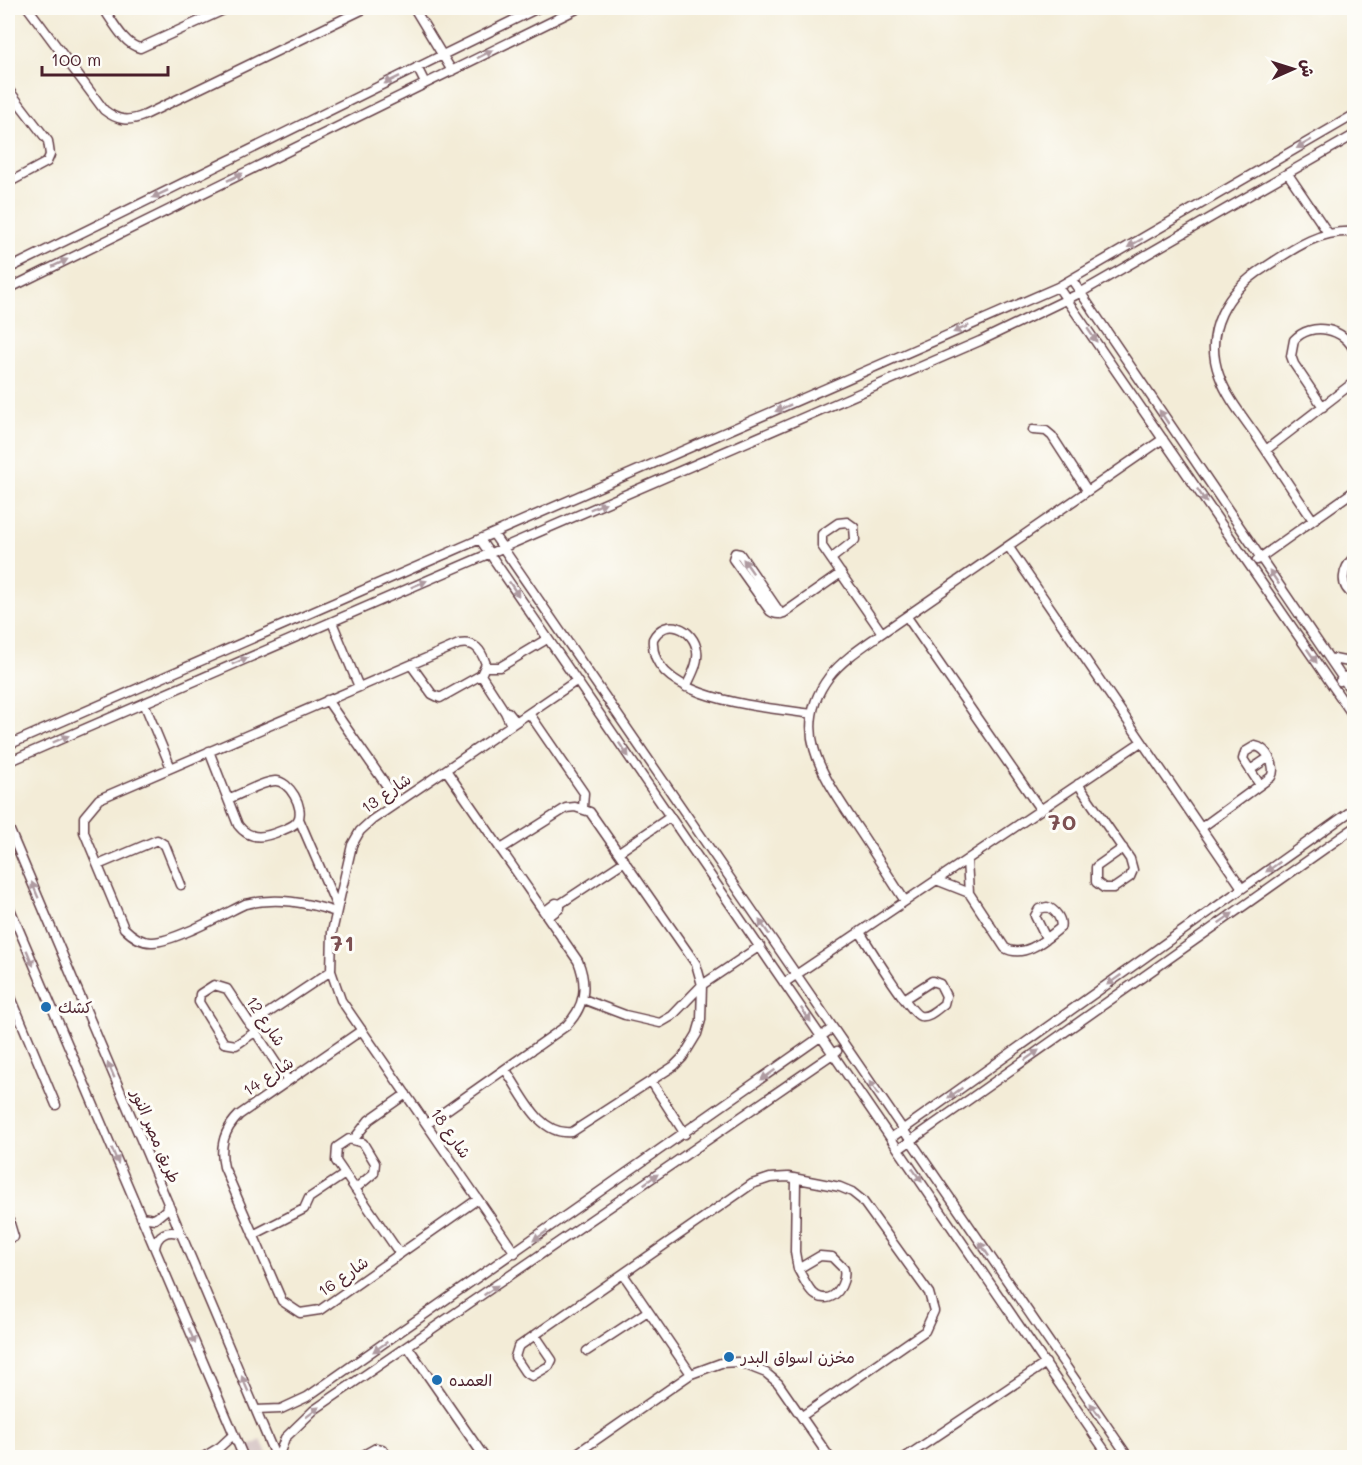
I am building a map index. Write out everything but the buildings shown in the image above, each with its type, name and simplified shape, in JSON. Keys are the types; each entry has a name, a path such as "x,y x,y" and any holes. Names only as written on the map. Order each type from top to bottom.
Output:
{"street":[{"path":"28,8 104,110 124,120 145,115 366,8"},
{"path":"103,8 127,40 140,48 228,8"},
{"path":"414,8 452,71"},
{"path":"8,269 538,8"},
{"path":"8,289 579,8"},
{"path":"417,67 425,83"},
{"path":"8,89 51,148 46,162 8,183"},
{"path":"8,745 481,541 1058,287 1354,115"},
{"path":"8,762 980,342 1080,293 1354,135"},
{"path":"1288,174 1328,232"},
{"path":"1313,520 1225,389 1218,375 1215,360 1216,328 1228,299 1247,278 1310,239 1328,232 1354,232"},
{"path":"1072,280 1354,694 1344,701"},
{"path":"1058,287 1354,717"},
{"path":"1323,407 1291,356 1294,340 1305,332 1332,330 1348,339 1354,351"},
{"path":"1266,450 1354,382"},
{"path":"1032,429 1046,431 1052,436 1087,490"},
{"path":"905,901 820,768 812,741 812,714 816,700 830,676 849,657 1163,439"},
{"path":"1250,565 1354,491"},
{"path":"831,559 855,540 854,527 847,522 838,523 821,537 821,543 831,559 882,633"},
{"path":"494,535 1128,1458"},
{"path":"481,541 1110,1458"},
{"path":"1008,546 1242,888"},
{"path":"781,614 740,554 734,554 734,559 770,611 781,614 841,573"},
{"path":"1354,557 1346,568 1344,581 1347,589 1354,595"},
{"path":"907,617 1041,809"},
{"path":"332,622 359,687"},
{"path":"686,687 698,656 696,643 682,628 669,626 662,628 653,639 657,661 666,673 686,687 707,696 812,714"},
{"path":"411,665 432,694 440,698 484,671 500,667 547,639"},
{"path":"337,910 300,902 259,901 245,904 161,941 144,942 136,939 124,928 84,832 84,817 99,799 459,644 469,643 477,647 484,671 505,712 508,712 514,724"},
{"path":"1329,658 1354,663"},
{"path":"1333,686 1354,671"},
{"name":"شارع 13","path":"362,1030 338,993 331,971 330,953 349,853 356,838 366,825 398,802 576,681"},
{"path":"327,700 398,802"},
{"path":"144,703 171,768"},
{"path":"529,713 584,793 584,808"},
{"path":"784,983 1141,742"},
{"path":"1201,828 1260,785 1274,772 1261,747 1252,747 1242,756 1260,785"},
{"path":"209,751 238,825 254,837 267,836 293,826 299,819"},
{"path":"1250,770 1268,758"},
{"path":"427,1124 566,1026 580,1009 585,986 578,962 446,770"},
{"path":"228,800 270,782 281,782 290,788 300,810 299,819 337,910"},
{"path":"1078,784 1123,848 1132,862 1132,874 1114,888 1104,888 1096,882 1096,867 1123,848"},
{"path":"501,849 558,811 575,807 584,808 595,816 696,964 702,985 701,1020 691,1046 674,1066 579,1129 564,1133 542,1124 506,1069"},
{"path":"891,1138 1354,809"},
{"path":"619,852 670,817"},
{"name":"طريق مصر النور","path":"8,826 277,1458"},
{"path":"899,1149 1354,828"},
{"path":"98,865 157,840 165,845 181,885"},
{"path":"1300,847 1309,860"},
{"path":"967,860 969,893 1002,944 1010,950 1024,951 1046,938"},
{"path":"546,914 560,908 560,904 626,861"},
{"path":"936,880 969,893"},
{"path":"8,904 244,1458"},
{"path":"1192,924 1200,937"},
{"path":"860,932 904,999 913,1012 922,1017 944,1004 946,996 940,984 932,981 904,999"},
{"path":"583,999 625,1015 660,1023 672,1016 702,985 760,946"},
{"path":"253,1029 331,971"},
{"name":"شارع 12","path":"253,1029 236,1045 224,1043 199,1002 200,994 214,985 221,985 227,990 288,1081"},
{"path":"8,990 56,1105"},
{"path":"256,1410 281,1409 298,1402 566,1218 833,1029"},
{"name":"شارع 14","path":"224,1167 222,1144 231,1123 362,1030"},
{"name":"شارع 18","path":"362,1030 515,1253"},
{"path":"277,1458 285,1438 308,1416 845,1046"},
{"path":"651,1081 685,1134"},
{"path":"400,1254 336,1161 335,1151 340,1143 354,1139 369,1120 406,1094"},
{"path":"354,1139 363,1143 376,1166 371,1176 355,1189"},
{"name":"شارع 16","path":"224,1167 282,1301 300,1313 320,1310 478,1199"},
{"path":"254,1235 304,1209 309,1198 345,1174"},
{"path":"535,1335 552,1360 549,1366 532,1376 525,1372 514,1354 518,1347 535,1335 622,1274 752,1184 779,1177 840,1187 862,1200 929,1293 934,1311 925,1331 802,1416"},
{"path":"796,1179 795,1252 798,1269 814,1294 821,1298 829,1298 839,1292 845,1281 842,1264 832,1257 820,1256 798,1269"},
{"path":"141,1217 148,1220 162,1216 168,1203"},
{"path":"8,1217 14,1237"},
{"path":"566,1218 575,1231"},
{"path":"154,1249 160,1236 174,1231 181,1234"},
{"path":"622,1274 691,1374"},
{"path":"462,1290 471,1304"},
{"path":"587,1351 648,1311"},
{"path":"408,1347 484,1457"},
{"path":"570,1458 691,1374 721,1362 753,1366 778,1383 830,1458"},
{"path":"906,1457 1046,1363"},
{"path":"202,1458 220,1447 234,1434"},
{"path":"358,1458 376,1448 382,1449 389,1458"},
{"path":"1020,1458 1028,1455 1038,1458"},
{"path":"1213,1458 1222,1458"}],"shaded area":[{"path":"261,1440 269,1457 227,1458 234,1455"}],"place":[{"name":"كشك","path":"46,1007"},
{"name":"مخزن اسواق البدر","path":"729,1357"},
{"name":"العمده","path":"437,1380"}],"district":[{"name":"70","path":"1063,822"},
{"name":"71","path":"343,943"}]}
